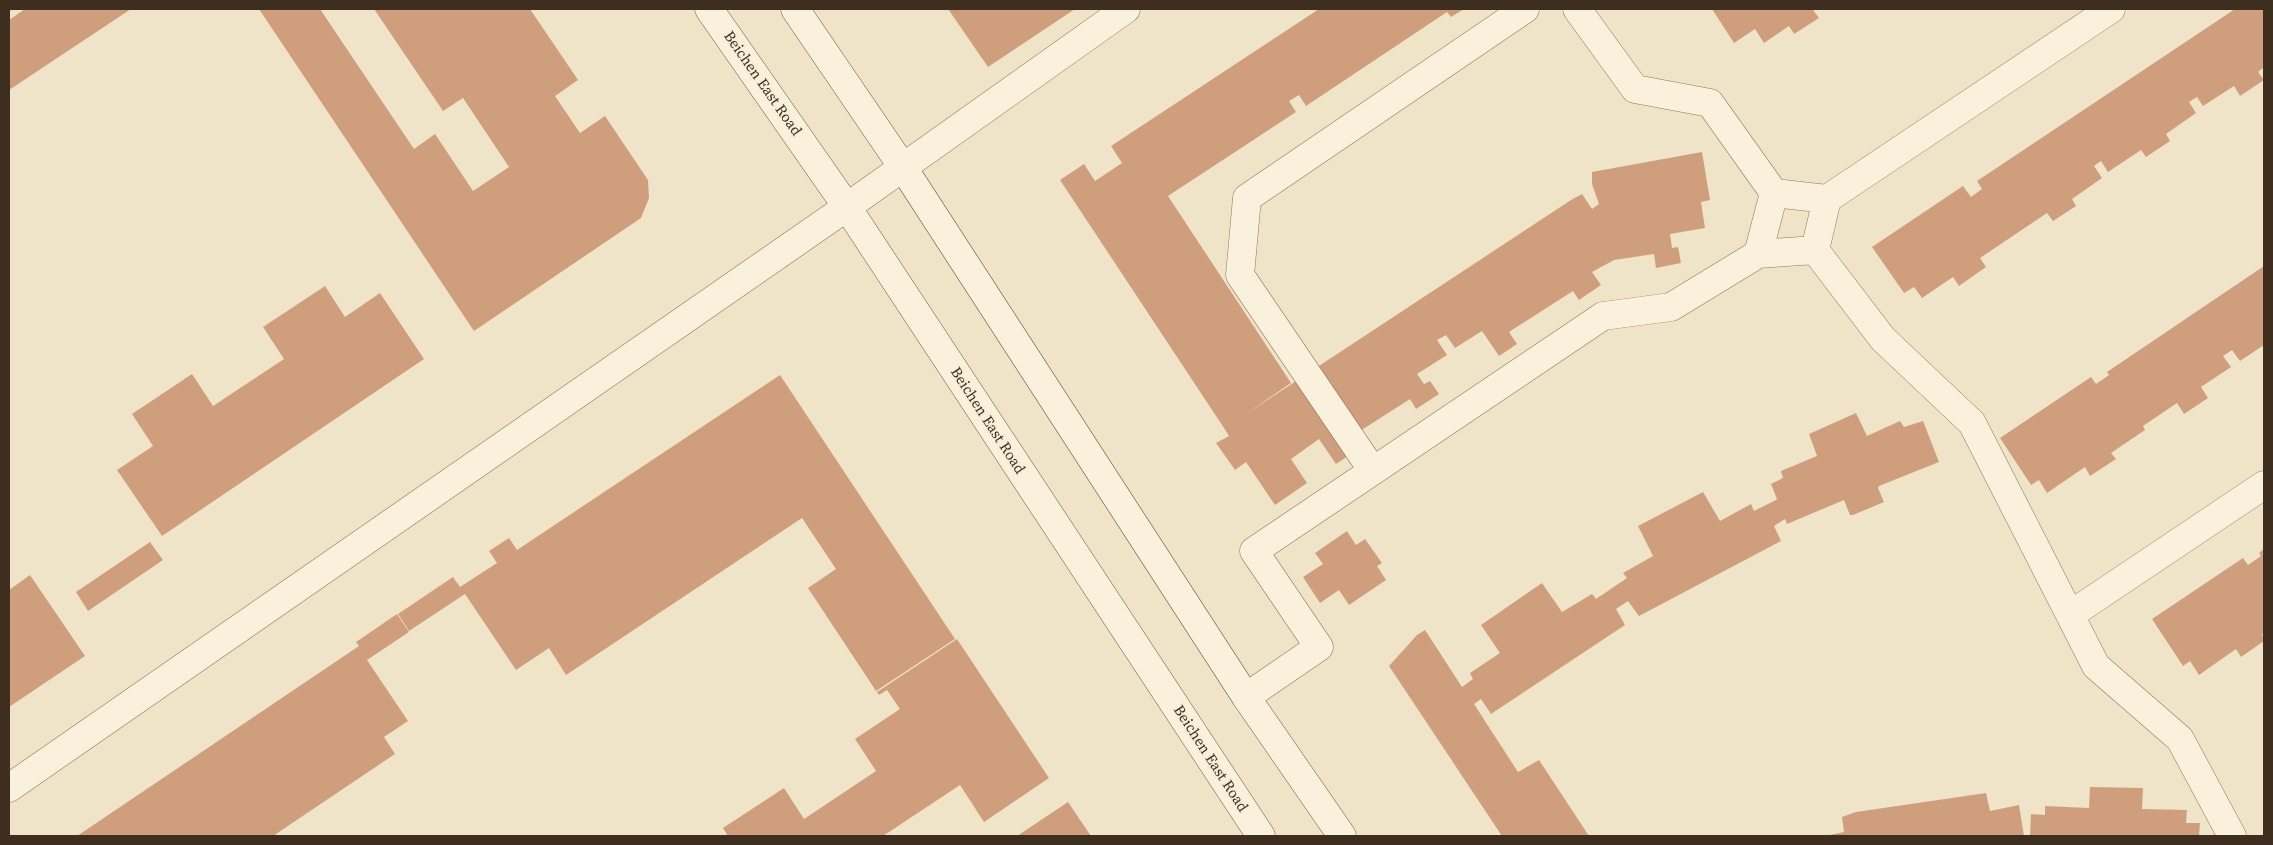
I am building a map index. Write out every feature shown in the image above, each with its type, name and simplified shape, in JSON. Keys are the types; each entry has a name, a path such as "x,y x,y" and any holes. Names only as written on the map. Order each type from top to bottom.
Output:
{"street":[{"name":"Beichen East Road","path":"710,9 846,206 1261,836"},
{"path":"795,9 902,166 1246,697 1342,836"},
{"path":"9,788 1126,9"},
{"path":"1373,471 1240,275 1247,198 1525,9"},
{"path":"1576,9 1635,89 1710,102 1774,193 1827,199 2111,9"},
{"path":"1758,254 1774,193"},
{"path":"1815,250 1827,199"},
{"path":"1246,697 1319,647 1254,551 1603,316 1671,307 1758,254 1815,250"},
{"path":"1815,250 1883,338 1972,423 2096,666 2180,739 2232,836"},
{"path":"2070,616 2264,486"}],"building":[{"path":"25,9 131,9 9,90 9,20"},
{"path":"259,9 320,9 414,149 435,134 473,191 509,167 463,98 443,111 374,9 530,9 578,80 555,96 580,133 605,116 648,180 649,198 641,218 474,331"},
{"path":"948,9 1075,9 988,67"},
{"path":"1319,9 1464,9 1451,17 1447,12 1306,106 1299,95 1289,101 1296,112 1168,196 1291,383 1243,416 1571,200 1582,194 1592,209 1599,204 1592,184 1592,172 1702,152 1710,200 1701,202 1705,228 1670,234 1672,248 1678,247 1681,263 1656,268 1654,254 1614,260 1592,272 1601,285 1579,300 1573,291 1509,332 1517,344 1499,356 1482,331 1455,348 1446,335 1437,340 1447,355 1417,374 1424,384 1430,381 1439,394 1416,409 1410,399 1346,440 1354,452 1336,464 1319,439 1291,459 1307,483 1275,505 1246,462 1235,470 1216,443 1229,436 1060,180 1084,164 1095,181 1122,163 1111,146"},
{"path":"1712,9 1815,9 1813,10 1819,18 1794,34 1789,26 1764,43 1755,29 1734,43"},
{"path":"2235,9 2264,9 2264,67 2258,72 2264,80 2240,96 2234,86 2203,106 2197,97 2189,102 2196,113 2166,134 2170,141 2146,157 2141,150 2108,172 2101,161 2094,166 2102,178 2072,199 2076,206 2053,221 2047,213 1980,258 1986,267 1959,286 1953,277 1922,298 1914,287 1904,293 1872,247 1963,186 1971,197 1982,189 1977,181"},
{"path":"2264,266 2264,345 2240,361 2232,350 2223,356 2231,367 2201,387 2208,398 2184,414 2177,403 2143,426 2145,430 2111,453 2116,459 2090,476 2085,467 2047,493 2039,480 2031,485 2000,438 2091,377 2096,384 2109,375 2107,372"},
{"path":"325,286 345,317 380,293 424,359 162,536 117,470 153,446 132,414 192,374 213,406 284,359 263,327"},
{"path":"780,375 955,639 876,691 808,588 836,569 802,518 566,675 549,648 516,670 465,594 409,631 398,614 453,577 460,587 497,563 489,551 509,538 517,550"},
{"path":"1856,413 1867,436 1900,421 1904,427 1923,421 1939,462 1879,486 1878,488 1884,502 1853,515 1850,515 1844,500 1787,524 1785,519 1774,526 1781,541 1639,616 1628,601 1616,609 1625,625 1491,714 1481,699 1474,704 1518,772 1539,760 1589,836 1502,836 1389,666 1417,635 1425,630 1462,687 1473,679 1470,673 1500,653 1481,625 1542,583 1562,612 1592,594 1596,599 1627,578 1623,573 1653,556 1638,526 1703,492 1720,521 1751,504 1754,511 1776,500 1771,484 1783,478 1781,471 1817,456 1809,434"},
{"path":"1347,531 1356,545 1365,539 1382,563 1377,566 1386,580 1349,605 1339,590 1320,603 1303,577 1323,564 1315,553"},
{"path":"150,542 163,560 88,611 76,592"},
{"path":"2264,549 2264,633 2262,634 2264,641 2241,657 2236,649 2199,675 2190,661 2183,666 2152,619 2243,558 2248,565 2261,556 2259,553"},
{"path":"30,575 85,656 9,707 9,590"},
{"path":"397,614 409,632 367,660 408,721 384,737 395,754 273,836 77,836 359,646 356,642"},
{"path":"957,639 1049,778 984,822 960,785 883,836 728,836 723,828 784,788 804,819 876,771 855,739 900,709 887,690 879,695 877,692"},
{"path":"2090,787 2143,788 2142,809 2187,810 2186,823 2200,823 2199,836 2030,836 2031,814 2045,815 2045,806 2089,808"},
{"path":"1986,793 1990,811 2019,805 2024,836 1825,836 1844,832 1842,817 1856,812"},
{"path":"1068,802 1091,836 1017,836"}]}
